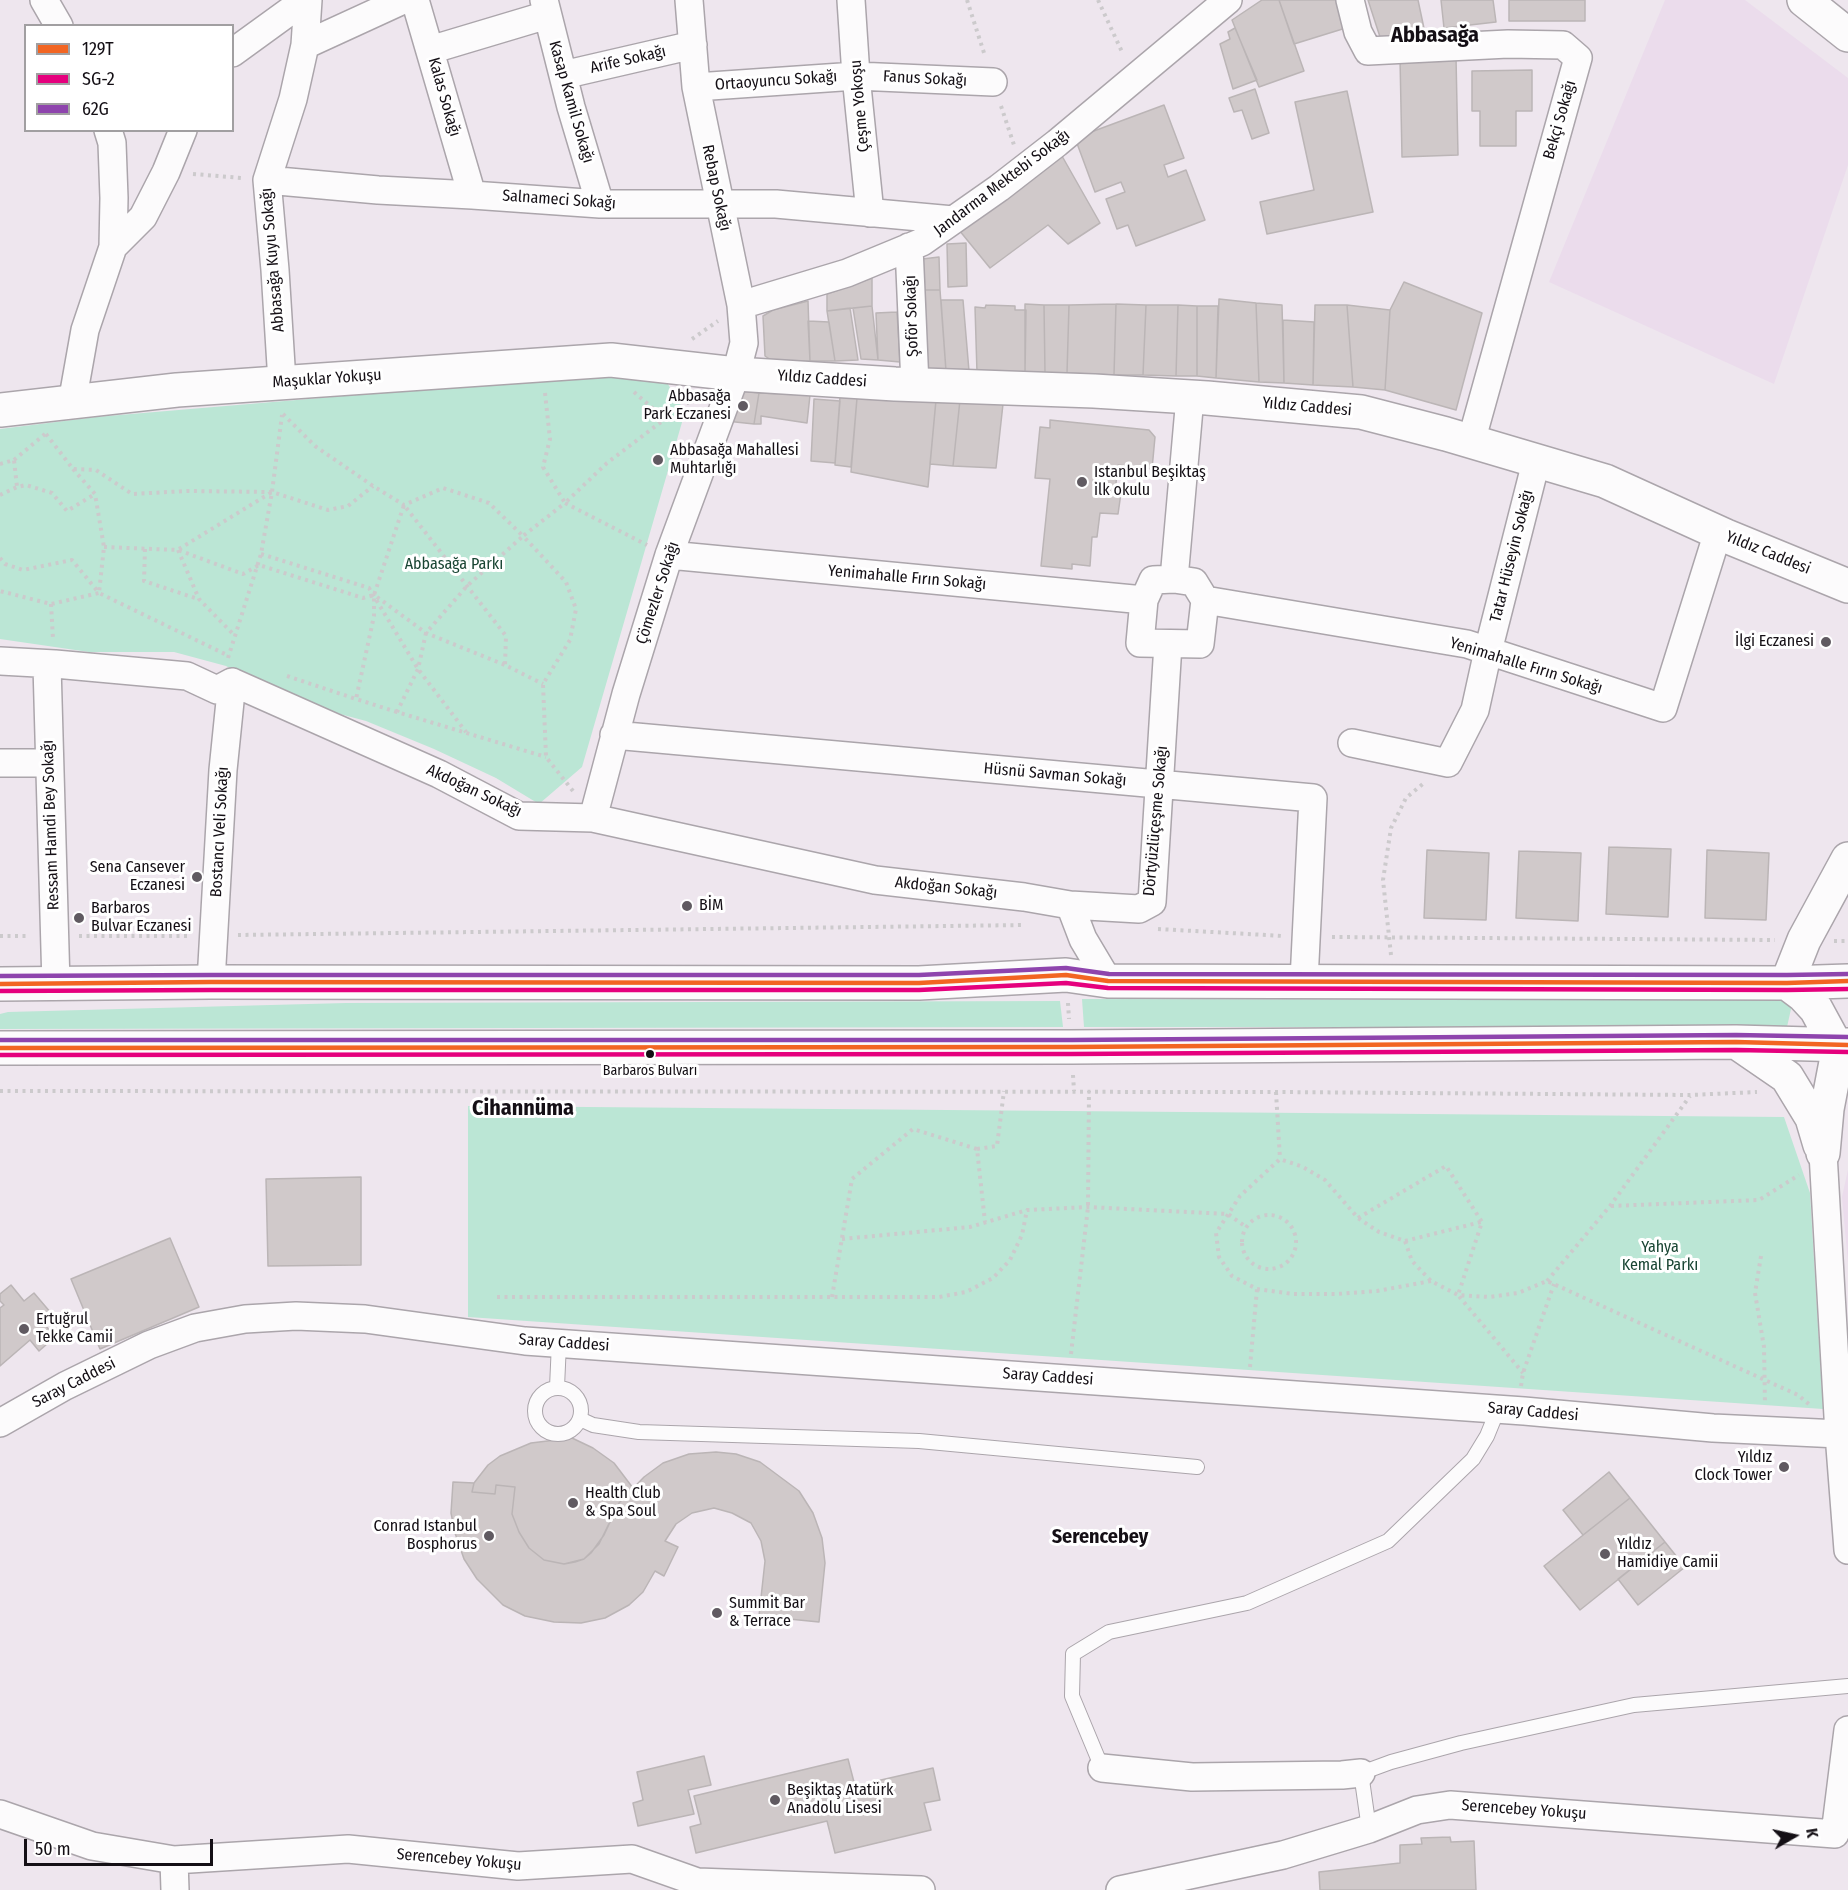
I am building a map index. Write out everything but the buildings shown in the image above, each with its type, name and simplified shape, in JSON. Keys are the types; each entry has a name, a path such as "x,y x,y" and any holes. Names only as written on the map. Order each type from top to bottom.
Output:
{"main road":[{"path":"1804,0 1848,35"},
{"name":"Maşuklar Yokuşu","path":"0,410 177,390 282,398 611,360 736,374"},
{"name":"Yıldız Caddesi","path":"736,374 915,385 1094,391 1360,412 1605,481 1718,532 1848,586"},
{"path":"1787,983 1804,940 1848,859"},
{"path":"3,987 211,982 919,983 1066,975 1108,981 1787,983 1848,981"},
{"path":"1787,983 1816,1009 1842,1046"},
{"path":"2,1050 1071,1047 1736,1042 1842,1046"},
{"path":"1736,1042 1787,1077 1812,1118 1823,1153"},
{"path":"1823,1153 1827,1109 1836,1062 1842,1046"}],"street":[{"path":"44,0 58,24"},
{"path":"234,52 306,0"},
{"name":"Abbasağa Kuyu Sokağı","path":"282,398 276,270 267,180 292,99 305,45 306,0"},
{"path":"305,45 403,0"},
{"name":"Kalas Sokağı","path":"415,0 472,195"},
{"name":"Rebap Sokağı","path":"689,0 696,87 718,203 741,305 744,343 736,374"},
{"name":"Çeşme Yokoşu","path":"851,0 870,213"},
{"name":"Jandarma Mektebi Sokağı","path":"741,305 847,273 922,242 1057,143 1228,0"},
{"name":"Bekçi Sokağı","path":"1350,0 1358,32 1368,51 1509,44 1563,45 1578,58 1471,442"},
{"path":"430,50 546,8"},
{"name":"Kasap Kamil Sokağı","path":"546,8 600,204"},
{"name":"Arife Sokağı","path":"563,75 693,45"},
{"name":"Fanus Sokağı","path":"856,76 993,82"},
{"name":"Ortaoyuncu Sokağı","path":"696,87 856,76"},
{"path":"72,403 85,330 113,247 114,187 112,143 109,132"},
{"path":"113,247 143,217 166,172 182,132"},
{"name":"Salnameci Sokağı","path":"267,180 378,190 600,204 776,204 953,220"},
{"name":"Şoför Sokağı","path":"909,247 915,385"},
{"name":"Çömezler Sokağı","path":"593,818 614,735 669,555 736,374"},
{"path":"1174,579 1190,397"},
{"name":"Tatar Hüseyin Sokağı","path":"1448,764 1475,710 1536,462"},
{"name":"Yenimahalle Fırın Sokağı","path":"1205,600 1467,644 1663,708 1718,532"},
{"name":"Yenimahalle Fırın Sokağı","path":"669,555 1144,600"},
{"path":"1174,579 1194,582 1205,600 1200,644 1140,643 1144,600 1153,580 1174,579"},
{"name":"Dörtyüzlüçeşme Sokağı","path":"1070,904 1139,909 1152,902 1168,644"},
{"name":"Akdoğan Sokağı","path":"0,662 51,664 187,676 229,672 519,816 593,818 875,880 1070,904"},
{"name":"Ressam Hamdi Bey Sokağı","path":"51,664 50,763 56,985"},
{"name":"Bostancı Veli Sokağı","path":"211,982 229,672"},
{"name":"Hüsnü Savman Sokağı","path":"614,735 1313,798 1304,981"},
{"path":"1352,743 1448,764"},
{"path":"0,763 50,763"},
{"path":"1070,904 1083,939 1108,981"},
{"path":"1823,1153 1848,1550"},
{"name":"Saray Caddesi","path":"0,1423 65,1386 149,1345 195,1328 245,1319 296,1316 365,1319 525,1341 1498,1409 1713,1428 1839,1434"},
{"name":"Serencebey Yokuşu","path":"1119,1890 1282,1856 1369,1829 1417,1810 1450,1804 1835,1834 1848,1730"},
{"path":"1102,1768 1192,1777 1361,1773"},
{"name":"Serencebey Yokuşu","path":"0,1814 92,1846 174,1860 348,1849 518,1866 632,1859 697,1882 921,1890"},
{"path":"174,1860 175,1890"}],"lane":[{"path":"557,1387 559,1343"},
{"path":"557,1387 572,1391 581,1404 580,1419 570,1431 563,1433 548,1432 542,1427 535,1413 538,1398 557,1387"},
{"path":"1102,1768 1072,1696 1073,1654 1109,1632 1247,1603 1388,1541 1473,1460 1487,1436 1498,1409"},
{"path":"580,1419 592,1425 639,1432 920,1441 1197,1467"},
{"path":"1369,1829 1361,1773 1391,1762 1461,1743 1634,1705 1848,1686"}],"path":[{"path":"1098,0 1133,78"},
{"path":"166,172 267,180"},
{"path":"655,365 741,305"},
{"path":"544,388 550,439 543,467 565,503 669,555"},
{"path":"282,398 315,446 404,505 506,636 505,665"},
{"path":"0,558 5,564 23,570 72,560 99,593 229,672 236,636 259,565 273,492 282,398"},
{"path":"397,712 418,669 426,633 467,586 523,536 565,503 607,463 665,419"},
{"path":"0,464 14,460 45,434 95,494 104,547 99,593"},
{"path":"14,460 17,487"},
{"path":"72,469 96,471 132,494 187,491 273,492 328,510 348,506 373,486"},
{"path":"0,495 26,485 52,493 67,511 95,494"},
{"path":"356,699 374,616 374,595 404,505 443,488 489,503 566,582 576,609 570,640 543,684 546,757 593,818"},
{"path":"178,550 273,492"},
{"path":"104,547 178,550 243,574 259,565 363,598 374,595"},
{"path":"145,549 144,581 199,599"},
{"path":"178,550 199,599 236,636"},
{"path":"261,554 369,588 418,669 466,733"},
{"path":"0,591 51,604 99,593"},
{"path":"374,595 426,633 505,665 543,684"},
{"path":"51,604 51,664"},
{"path":"282,674 546,757"},
{"path":"1394,983 1383,880 1391,828 1406,798 1448,764"},
{"path":"0,936 213,936 1026,925"},
{"path":"1155,929 1307,937 1778,940"},
{"path":"1068,999 1070,1027"},
{"path":"1072,1068 1074,1091"},
{"path":"0,1091 1089,1091 1690,1095 1796,1091"},
{"path":"832,1297 852,1179 914,1130 977,1149 997,1146 1004,1091"},
{"path":"1068,1378 1088,1207 1089,1091"},
{"path":"1276,1092 1280,1159"},
{"path":"1458,1295 1489,1297 1518,1293 1547,1281 1610,1206 1690,1095"},
{"path":"977,1149 985,1222"},
{"path":"1610,1206 1760,1200 1818,1163 1823,1153"},
{"path":"1280,1159 1240,1196 1216,1233 1219,1257 1232,1276 1257,1289 1293,1294 1377,1291 1431,1281"},
{"path":"1280,1159 1303,1167 1325,1180 1358,1218 1379,1232 1405,1241 1482,1222"},
{"path":"1358,1218 1446,1166 1482,1222"},
{"path":"842,1239 970,1227 1027,1210 1088,1207 1228,1214 1246,1227"},
{"path":"497,1297 939,1297 966,1292 993,1278 1010,1260 1022,1235 1027,1210"},
{"path":"1264,1215 1282,1218 1294,1230 1296,1248 1292,1257 1286,1264 1269,1270 1260,1269 1252,1264 1245,1257 1242,1249 1241,1240 1246,1227 1255,1218 1264,1215"},
{"path":"1458,1295 1482,1222"},
{"path":"1405,1241 1412,1261 1431,1281 1458,1295 1522,1373"},
{"path":"1761,1256 1755,1293 1764,1347 1765,1430"},
{"path":"1547,1281 1798,1395 1839,1434"},
{"path":"1521,1388 1522,1373 1554,1284"},
{"path":"1248,1391 1257,1289"}],"shaded area":[{"path":"1665,0 1745,0 1848,78 1848,165 1774,384 1549,282"},
{"path":"1848,1170 1848,1263 1842,1197"}],"green space":[{"name":"Abbasağa Parkı","path":"615,373 666,381 685,412 582,767 539,804 496,778 434,749 366,721 295,702 226,666 174,652 89,652 0,639 0,429 96,417"},
{"path":"1082,999 1793,1000 1787,1027 1084,1027"},
{"path":"1060,1001 1063,1027 0,1029 0,1014 8,1012 346,1003"},
{"name":"Yahya Kemal Parkı","path":"468,1106 1784,1117 1810,1193 1823,1409 468,1317"}],"transit line":[{"name":"62G","path":"0,976 919,975 1066,968 1109,974 1848,974"},
{"name":"129T","path":"0,984 919,983 1066,975 1108,981 1787,983 1848,981"},
{"name":"SG-2","path":"0,991 919,990 1066,983 1108,988 1848,989"},
{"name":"62G","path":"0,1040 1071,1040 1736,1035 1848,1037"},
{"name":"129T","path":"0,1048 1071,1047 1736,1042 1848,1045"},
{"name":"SG-2","path":"0,1055 1071,1054 1736,1050 1848,1052"}],"place":[{"name":"Abbasağa Park Eczanesi","path":"743,406"},
{"name":"Abbasağa Mahallesi Muhtarlığı","path":"658,460"},
{"name":"Istanbul Beşiktaş ilk okulu","path":"1082,482"},
{"name":"İlgi Eczanesi","path":"1826,642"},
{"name":"Sena Cansever Eczanesi","path":"197,877"},
{"name":"BİM","path":"687,906"},
{"name":"Barbaros Bulvar Eczanesi","path":"79,918"},
{"name":"Barbaros Bulvarı","path":"650,1054"},
{"name":"Ertuğrul Tekke Camii","path":"24,1329"},
{"name":"Yıldız Clock Tower","path":"1784,1467"},
{"name":"Health Club & Spa Soul","path":"573,1503"},
{"name":"Conrad Istanbul Bosphorus","path":"489,1536"},
{"name":"Yıldız Hamidiye Camii","path":"1605,1554"},
{"name":"Summit Bar & Terrace","path":"717,1613"},
{"name":"Beşiktaş Atatürk Anadolu Lisesi","path":"775,1800"}],"district":[{"name":"Abbasağa","path":"1435,36"},
{"name":"Cihannüma","path":"523,1109"},
{"name":"Serencebey","path":"1100,1537"}]}
